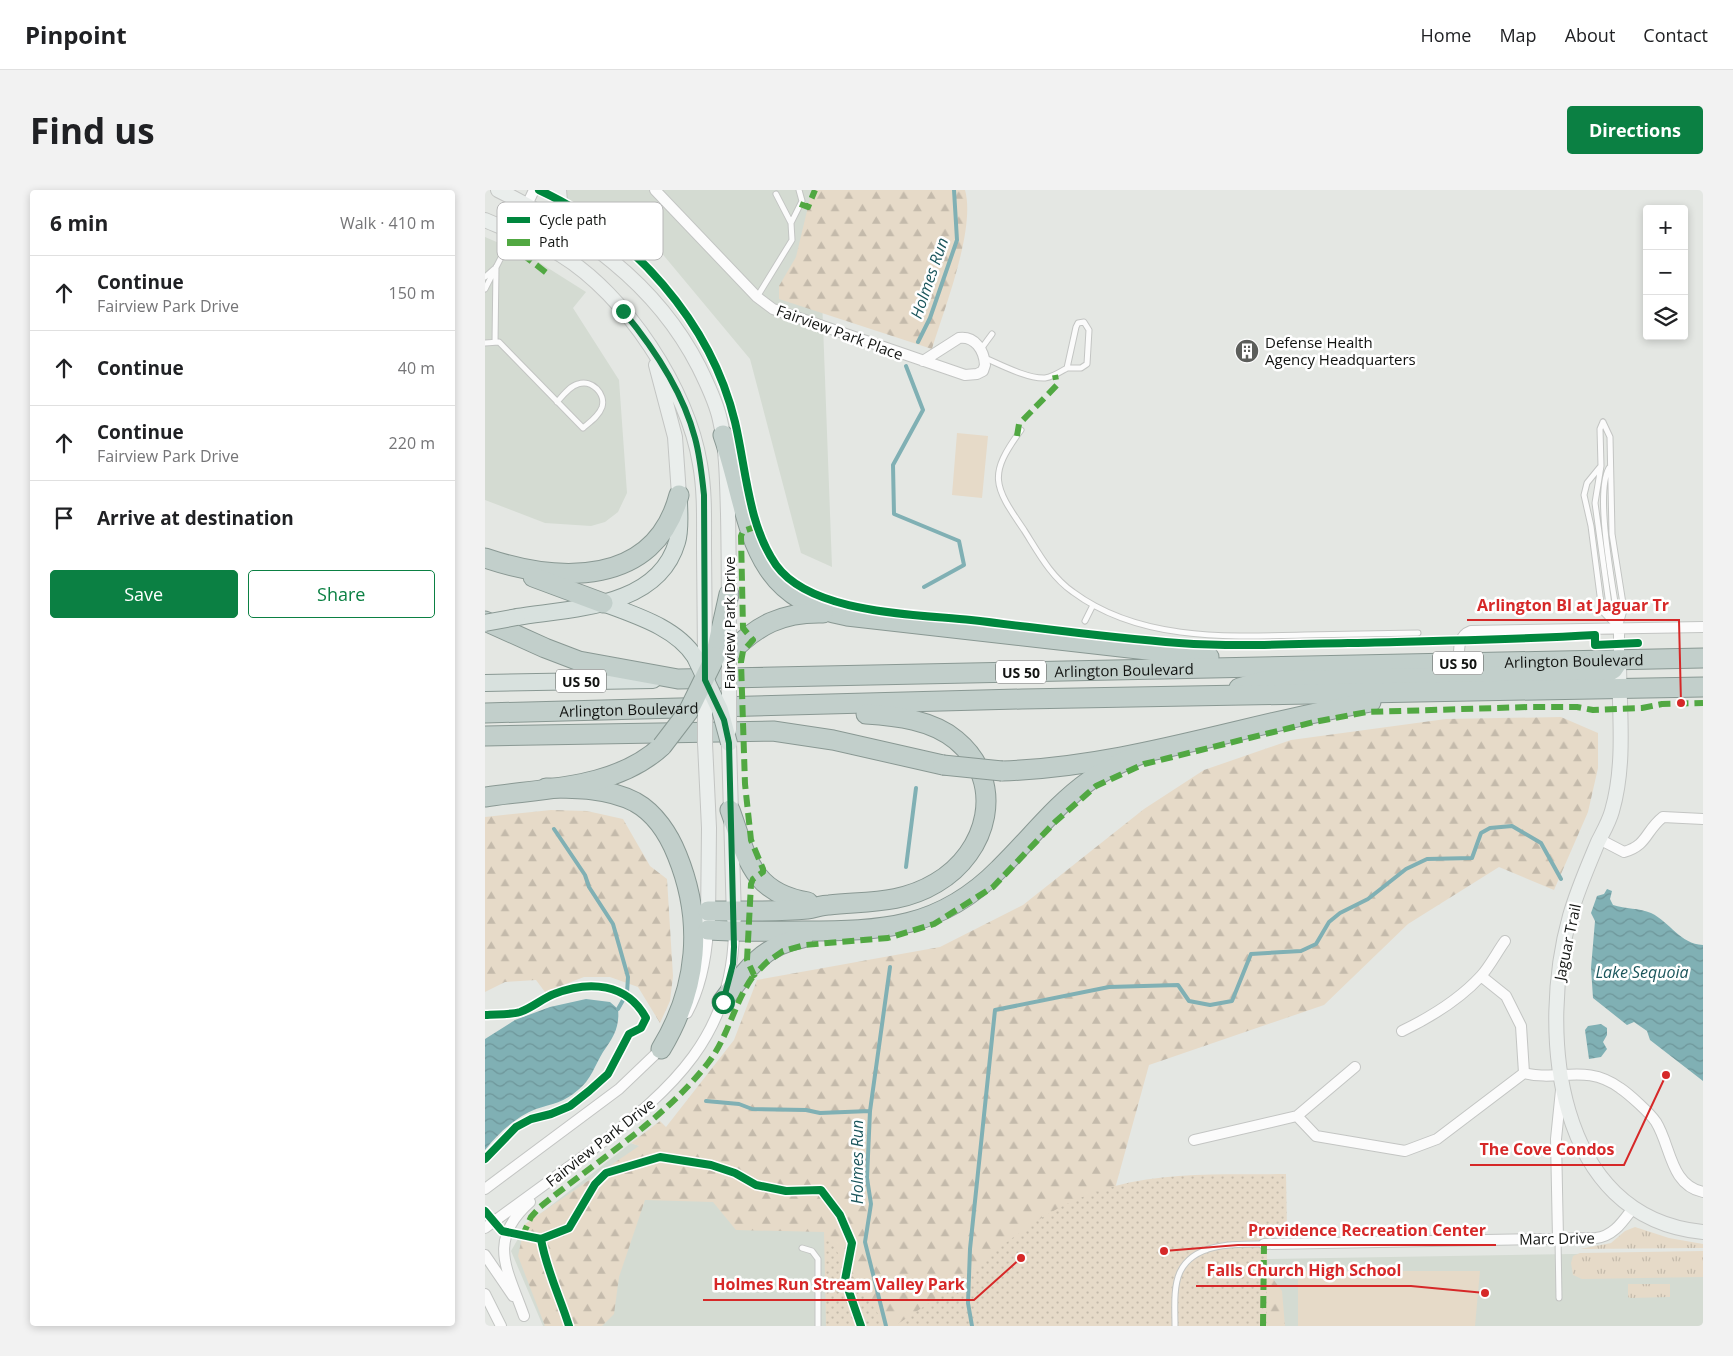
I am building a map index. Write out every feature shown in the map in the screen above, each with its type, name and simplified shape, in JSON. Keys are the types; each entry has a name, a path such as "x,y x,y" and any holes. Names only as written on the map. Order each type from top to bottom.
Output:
{"highway":[{"path":"723,435 740,487 747,520 764,564 784,588 797,599 832,613"},
{"path":"487,559 530,570 556,573 582,573 619,567 641,556 651,546 674,513 679,495"},
{"path":"487,559 603,603"},
{"path":"485,796 613,776 648,759 662,746 688,712 705,680 729,594"},
{"path":"711,657 741,641 772,620 809,613 832,613 1119,648 1297,666"},
{"path":"485,622 545,648 579,660 678,679"},
{"name":"Arlington Boulevard","path":"678,679 1703,658"},
{"path":"1204,696 1264,682 1605,674 1610,672 1619,660"},
{"name":"Arlington Boulevard","path":"485,712 1703,687"},
{"path":"485,736 773,731 833,740 943,765 1002,771 1039,770 1139,755 1295,717 1397,698 1463,691"},
{"path":"708,910 807,909 829,905 880,902 897,898 935,884 964,861 978,840 986,811 982,780 974,760 955,739 941,731 903,718 864,713 789,714 746,706"},
{"path":"708,930 735,932 841,931 891,928 923,920 941,912 985,882 1067,798 1089,781 1112,767 1139,755"},
{"path":"545,788 584,789 622,796 637,803 651,815 673,844 691,897 695,923 694,950 683,1008 661,1049"},
{"path":"730,810 748,860 768,888 779,895 793,899 829,905"},
{"path":"723,1002 748,969 772,949 785,942 841,931"}],"main road":[{"name":"Fairview Park Drive","path":"498,190 520,202"},
{"name":"Fairview Park Drive","path":"485,220 497,225"},
{"name":"Fairview Park Drive","path":"568,260 602,286 628,317 652,352 672,383 687,413 701,465 711,657 729,743 735,932"},
{"name":"Fairview Park Drive","path":"609,260 641,285 676,329 692,354 710,391 723,435 728,503 729,594"},
{"path":"485,622 603,603 630,594 642,587 664,566 677,540 679,495 675,437 652,352"},
{"path":"603,603 671,634 687,647 711,657 705,680 724,720 729,743"},
{"name":"Jaguar Trail","path":"1619,660 1619,758 1617,788 1613,811 1599,839 1580,886 1563,950 1556,1023 1561,1079 1579,1138 1590,1160 1609,1187 1633,1208"},
{"name":"Arlington Boulevard","path":"485,683 678,679"},
{"name":"Fairview Park Drive","path":"705,680 705,743 709,828 708,930"},
{"path":"1633,1208 1664,1224 1703,1232"}],"street":[{"path":"529,202 534,190"},
{"name":"Fairview Park Place","path":"655,190 757,297 773,309 923,361 971,376 983,371 985,365 983,353 974,340 959,338 923,361"},
{"path":"1459,663 1461,641 1468,632 1703,627"},
{"path":"1619,628 1619,660"},
{"path":"1599,839 1624,852 1636,848 1646,837 1652,825 1663,817 1703,819"},
{"name":"Fairview Park Drive","path":"485,1190 619,1089 661,1049 685,1019 695,997 704,968 708,930"},
{"name":"Fairview Park Drive","path":"485,1228 641,1113 676,1080 707,1038 723,1002 733,964 735,932"},
{"path":"1402,1031 1434,1016 1481,976 1505,941"},
{"path":"1481,976 1506,996 1521,1026 1524,1074"},
{"path":"1194,1140 1297,1116 1355,1067"},
{"path":"1297,1116 1316,1136 1405,1151 1437,1139 1524,1074 1561,1079 1593,1074 1620,1088 1656,1122 1673,1167 1687,1186 1703,1192"},
{"path":"1558,1239 1556,1139 1561,1079"},
{"path":"527,1321 506,1262 504,1252 506,1232 519,1212 558,1176"},
{"name":"Marc Drive","path":"1265,1244 1602,1237 1618,1228 1633,1208"},
{"path":"485,1255 527,1321"},
{"path":"485,1294 501,1326"}],"lane":[{"path":"791,224 802,201 799,190"},
{"path":"757,297 792,240 791,224 776,194"},
{"path":"485,289 500,260"},
{"path":"485,278 497,267"},
{"path":"495,342 497,267"},
{"path":"992,334 983,353 1011,370 1042,378 1055,375 1067,368 1081,368 1087,364 1089,330 1084,322 1075,327 1067,368"},
{"path":"485,343 499,342 557,402 583,428 597,415 602,406 602,396 597,388 589,384 579,383 569,389 557,402"},
{"path":"1603,422 1610,437 1611,466 1604,477 1603,519 1619,628 1610,612 1595,503 1601,466 1600,429 1603,422"},
{"path":"1021,430 1004,453 1001,462 998,479 1004,499 1054,575 1073,592 1093,605 1129,620 1158,628 1207,635 1246,637 1418,633"},
{"path":"1601,466 1587,483 1584,495 1591,526 1602,611 1619,628"},
{"path":"1085,621 1093,605"},
{"path":"1558,1239 1559,1298"},
{"path":"1175,1326 1176,1290 1180,1271 1192,1258 1211,1248 1236,1244 1265,1244"},
{"path":"802,1248 812,1252 818,1259 818,1326"}],"shaded area":[{"path":"537,190 818,190 832,567 801,553 750,359 663,255 663,202 560,202"},
{"path":"485,237 497,242 497,260 535,260 586,292 573,308 619,380 627,493 618,512 605,522 591,526 545,523 485,500"},
{"path":"631,1143 787,1197 830,1234 845,1326 543,1326 511,1251 526,1225"},
{"path":"1703,1252 1703,1326 1267,1326 1267,1259"}],"green space":[{"path":"812,190 965,190 967,206 963,247 932,349 779,299 779,286 796,257"},
{"path":"957,433 988,436 982,498 952,495"},
{"path":"1561,717 1598,733 1598,768 1588,812 1554,890 1499,867 1408,924 1324,1005 1149,1065 1116,1185 1106,1204 1078,1326 845,1326 824,1232 736,1230 713,1202 645,1200 619,1277 614,1314 602,1326 545,1326 518,1256 525,1224 639,1146 631,1143 660,1121 666,1127 734,1040 757,980 940,947 1023,905 1144,809 1204,770 1291,740 1446,719"},
{"path":"551,810 587,811 623,819 650,866 667,879 673,976 670,1001 660,1023 638,987 610,977 584,977 545,992 536,980 505,982 485,992 485,817"},
{"path":"1286,1174 1287,1233 1267,1234 1267,1326 895,1326 944,1292 1027,1227 1047,1214 1091,1193 1136,1181 1157,1178 1200,1175"},
{"path":"1635,1227 1669,1238 1703,1244 1703,1248 1580,1249 1611,1243 1625,1231"},
{"path":"824,1232 886,1326 826,1326"},
{"path":"1703,1251 1703,1277 1582,1279 1573,1275 1571,1263 1573,1256 1580,1253"},
{"path":"1267,1271 1282,1291 1285,1326 1267,1326"},
{"path":"1303,1271 1480,1271 1475,1326 1298,1326 1298,1277"},
{"path":"1628,1284 1670,1284 1670,1297 1630,1298 1628,1297"}],"water":[{"name":"Lake Sequoia","path":"1607,889 1612,891 1610,899 1613,905 1651,913 1681,937 1695,944 1703,945 1703,1081 1650,1040 1647,1031 1634,1022 1627,1025 1593,998 1591,968 1595,921 1591,913 1597,896 1604,894"},
{"path":"586,999 610,1002 618,1009 617,1027 613,1037 590,1077 568,1097 529,1112 515,1121 485,1150 485,1039 515,1020 550,1007"},
{"path":"1601,1024 1607,1028 1607,1035 1603,1042 1607,1049 1601,1057 1589,1059 1585,1030 1588,1026"}],"waterway":[{"name":"Holmes Run","path":"918,342 930,318 957,240 954,190"},
{"name":"Holmes Run","path":"906,366 923,410 893,465 894,514 959,541 964,565 924,587"},
{"name":"Holmes Run","path":"906,867 916,788"},
{"path":"972,1326 968,1303 970,1249 995,1010 1109,987 1178,985 1189,1001 1210,1005 1232,1001 1251,954 1301,951 1316,944 1329,922 1340,913 1368,899 1406,869 1427,859 1472,858 1481,833 1490,828 1512,826 1541,843 1561,879"},
{"path":"554,829 585,875 589,887 613,924 628,977 627,993 618,1009"},
{"name":"Holmes Run","path":"886,1326 865,1242 871,1204 867,1178 870,1111 890,967"},
{"path":"706,1101 739,1104 752,1109 806,1110 820,1113 870,1111"}],"marked path":[{"path":"800,204 808,207 815,190"},
{"path":"530,260 548,274"},
{"path":"1017,436 1019,424 1057,385 1055,375"},
{"path":"758,526 743,531 741,536 743,628 753,640 743,651 741,662 745,784 751,840 763,869 763,872 753,879 751,884 747,960 754,975 767,962 783,951 805,945 888,938 934,924 993,887 1055,822 1096,786 1144,764 1314,722 1367,712 1529,707 1577,707 1593,710 1642,708 1662,704 1703,703"},
{"path":"522,1237 531,1217 540,1207 650,1122 690,1084 715,1053 741,996 754,975"},
{"path":"1263,1326 1264,1244"}],"cycle path":[{"path":"539,190 562,202"},
{"path":"640,260 663,285 687,316 707,350 724,385 735,422 749,496 759,532 767,549 776,565 792,581 813,593 866,609 894,613 1179,643 1221,645 1285,644 1595,635 1595,645 1638,643"},
{"path":"485,1015 520,1012 554,994 580,987 593,986 618,991 638,1006 646,1018 641,1028 629,1034 608,1074 589,1091 570,1106 551,1114 531,1119 516,1127 485,1159"},
{"path":"541,1239 569,1228 595,1184 606,1173 660,1157 711,1165 735,1173 756,1185 786,1191 821,1190 840,1215 852,1243 845,1280 861,1326"},
{"path":"485,1211 502,1231 541,1239 550,1272 569,1326"}],"place":[{"name":"Defense Health Agency Headquarters","path":"1247,351"},
{"name":"Arlington Bl at Jaguar Tr","path":"1681,703"},
{"name":"The Cove Condos","path":"1666,1075"},
{"name":"Providence Recreation Center","path":"1164,1251"},
{"name":"Holmes Run Stream Valley Park","path":"1021,1258"},
{"name":"Falls Church High School","path":"1485,1293"}],"route":[{"path":"623,311 638,329 672,383 687,413 701,465 704,495 705,680 724,720 729,743 735,932 733,964 723,1002"}]}
